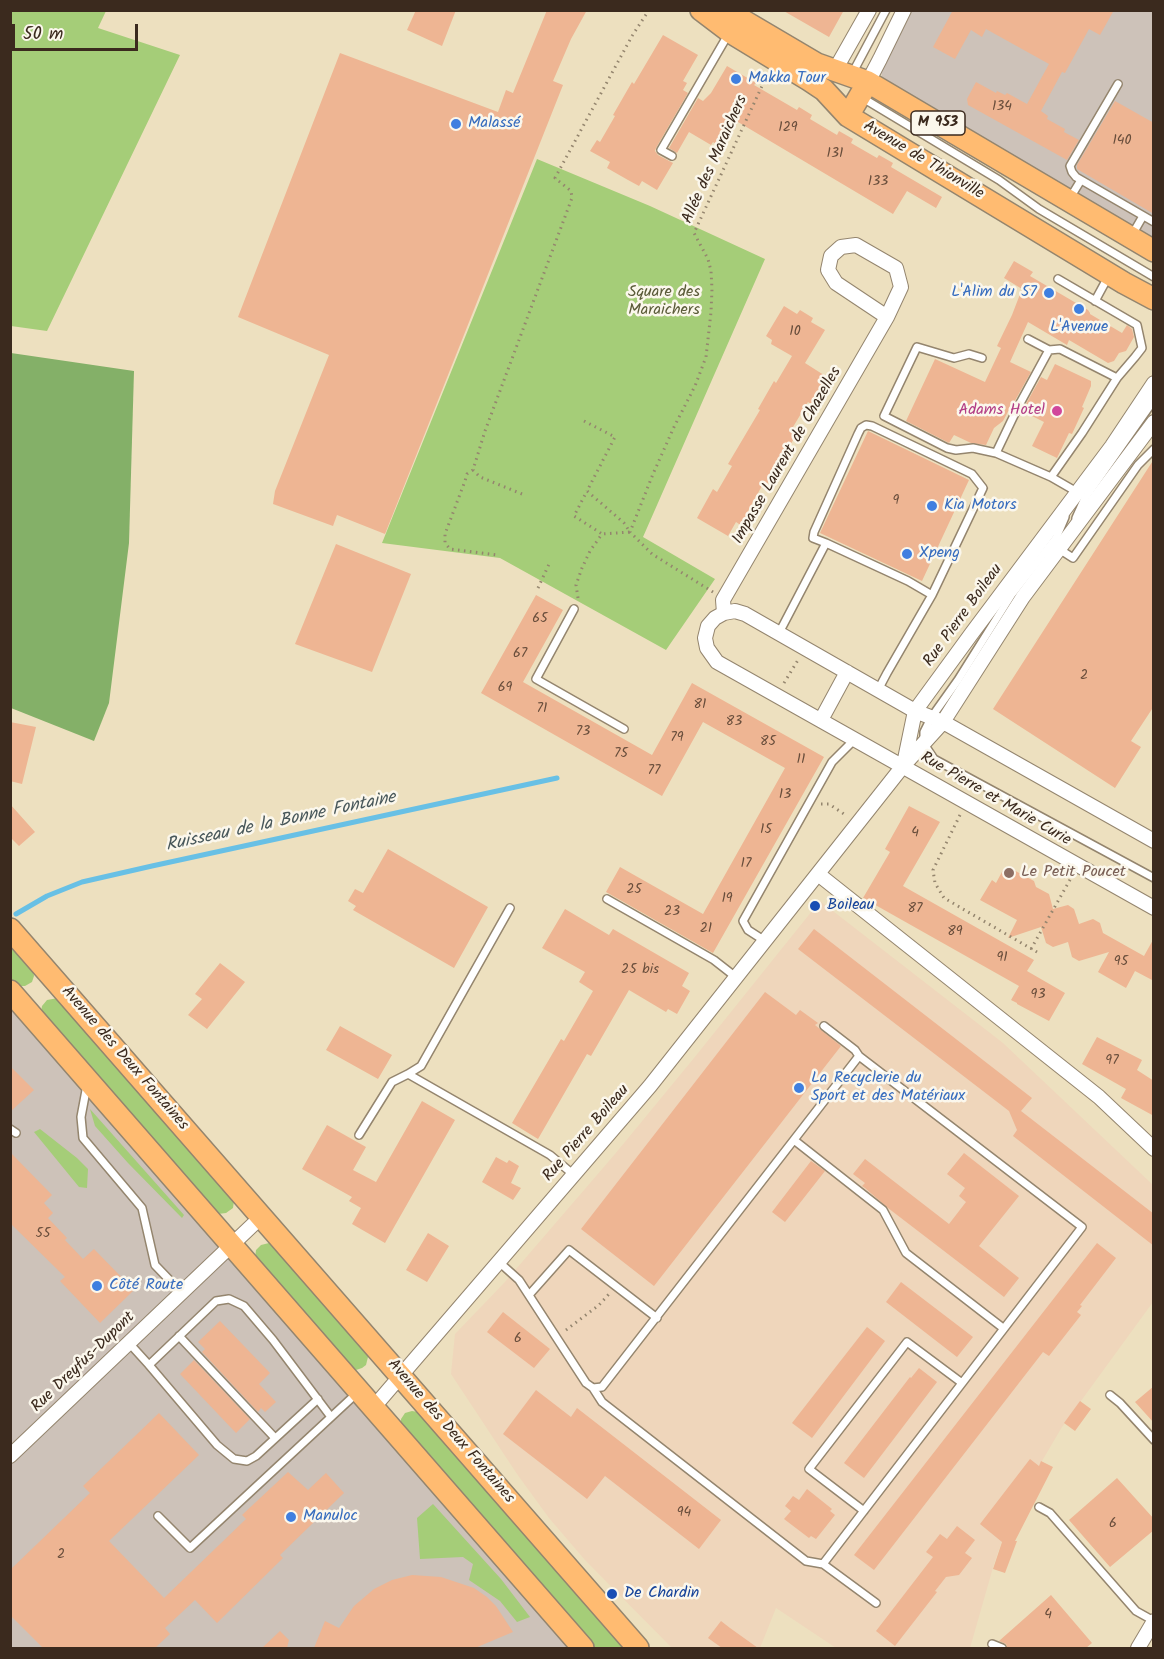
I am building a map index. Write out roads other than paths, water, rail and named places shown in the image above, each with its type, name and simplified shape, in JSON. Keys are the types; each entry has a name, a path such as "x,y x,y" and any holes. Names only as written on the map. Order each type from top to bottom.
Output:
{"main road":[{"name":"Avenue de Thionville","path":"701,10 853,81 1069,200 1154,251"},
{"name":"Avenue de Thionville","path":"716,10 824,90 848,116 1154,299"},
{"path":"824,90 853,81 848,116"},
{"name":"Avenue des Deux Fontaines","path":"10,929 638,1648"},
{"path":"10,991 583,1648"}],"street":[{"path":"853,81 869,10"},
{"path":"853,81 880,59 904,10"},
{"name":"Impasse Laurent de Chazelles","path":"724,612 723,600 887,316 901,287 896,268 856,245 841,247 831,256 828,270 836,283 887,316"},
{"name":"Rue Pierre Boileau","path":"903,766 915,711 1112,446 1154,383"},
{"name":"Rue Pierre Boileau","path":"373,1408 650,1086 903,766 924,744 937,720 1023,597 1154,422"},
{"path":"724,612 740,612 915,711 937,720 1154,841"},
{"name":"Rue Pierre et Marie Curie","path":"724,612 708,627 705,638 709,654 717,662 1154,908"},
{"path":"821,720 847,672"},
{"path":"818,874 1099,1097 1154,1149"},
{"path":"231,1244 261,1217"},
{"name":"Rue Dreyfus-Dupont","path":"10,1456 231,1244"},
{"path":"1138,1648 1154,1621"}],"lane":[{"path":"853,81 886,10"},
{"path":"672,156 661,150 734,25"},
{"name":"Avenue de Thionville","path":"853,81 1039,208 1154,277"},
{"path":"1118,84 1070,166 1072,172 1081,180 1154,222"},
{"path":"1069,200 1081,180"},
{"path":"1131,237 1143,216"},
{"path":"1095,301 1110,274"},
{"path":"1051,477 1117,378 1142,348 1137,325 1058,279"},
{"path":"1028,339 1049,350 1060,349 1117,378"},
{"path":"982,358 969,354 954,358 917,347 884,416 947,448 956,450 973,448 996,453 1051,477 1076,495"},
{"path":"996,453 1049,350"},
{"name":"Rue Pierre Boileau","path":"1062,544 1085,498 1154,400"},
{"path":"879,690 885,675 932,595 983,488 972,474 866,425 861,428 813,538 908,581 932,595"},
{"path":"1062,544 1072,558 1138,465 1154,449"},
{"name":"Rue Pierre Boileau","path":"937,720 958,680 1012,594 1056,538 1076,495"},
{"path":"779,633 826,543"},
{"path":"574,609 536,679 624,729"},
{"path":"765,941 748,930 743,921 832,762 855,739"},
{"path":"924,744 934,759 1154,878"},
{"path":"607,899 714,960 736,978"},
{"path":"359,1135 392,1082 421,1066 510,908"},
{"path":"823,1564 1082,1227 824,1026"},
{"path":"593,1388 602,1387 608,1381 860,1056"},
{"path":"408,1074 550,1155 574,1175"},
{"path":"87,1080 81,1118 83,1138 142,1208 155,1265 181,1292"},
{"path":"794,1140 883,1210 906,1253 1004,1328"},
{"path":"529,1295 569,1250 657,1318"},
{"path":"499,1262 519,1280 586,1383 593,1388 602,1402 806,1561 823,1564 876,1603"},
{"path":"149,1365 216,1301 229,1299 244,1306 273,1340 330,1417"},
{"path":"179,1336 275,1438"},
{"path":"864,1510 809,1469 907,1342 962,1383"},
{"path":"129,1343 217,1445 234,1459 247,1461 256,1456 318,1399"},
{"path":"158,1516 190,1548 359,1391"},
{"path":"1110,1395 1154,1440"},
{"path":"1039,1507 1050,1513 1136,1611 1154,1621"},
{"path":"992,1644 1002,1648"}],"waterway":[{"name":"Ruisseau de la Bonne Fontaine","path":"16,914 47,896 82,882 557,778"}],"place":[{"name":"Makka Tour","path":"736,79"},
{"name":"Malassé","path":"456,124"},
{"name":"L'Alim du 57","path":"1049,293"},
{"name":"L'Avenue","path":"1079,309"},
{"name":"Adams Hotel","path":"1057,411"},
{"name":"Kia Motors","path":"932,506"},
{"name":"Xpeng","path":"907,554"},
{"name":"Le Petit Poucet","path":"1009,873"},
{"name":"Boileau","path":"815,906"},
{"name":"La Recyclerie du Sport et des Matériaux","path":"799,1088"},
{"name":"Côté Route","path":"97,1286"},
{"name":"Manuloc","path":"291,1517"},
{"name":"De Chardin","path":"612,1594"}],"park label":[{"name":"Square des Maraichers","path":"664,302"}]}
